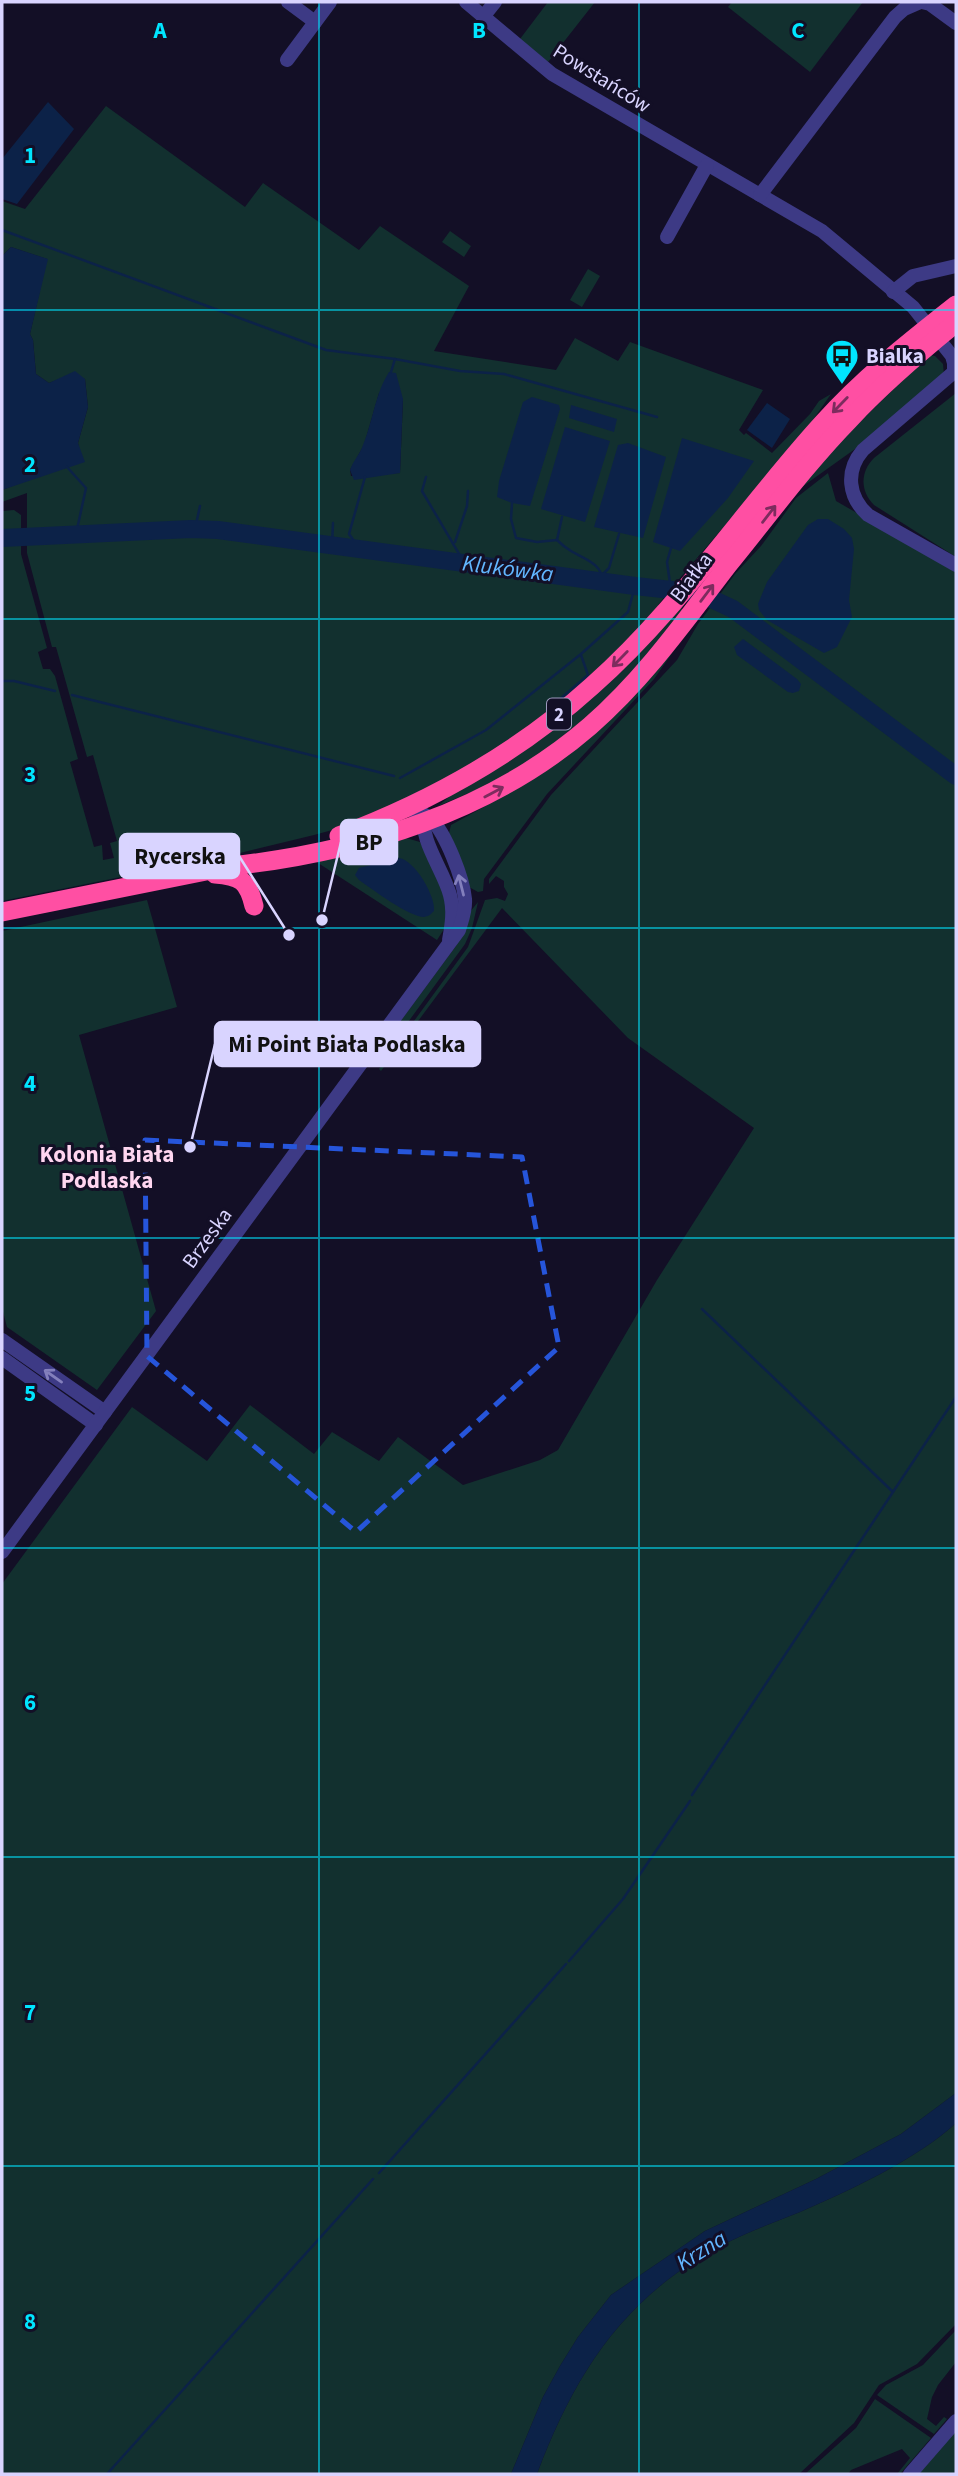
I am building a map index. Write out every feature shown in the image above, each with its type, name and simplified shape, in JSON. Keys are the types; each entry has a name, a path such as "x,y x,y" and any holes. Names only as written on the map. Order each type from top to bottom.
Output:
{"highway":[{"name":"Białka","path":"426,819 482,798 514,780 565,747 621,696 688,618 798,478 956,305"},
{"name":"Białka","path":"434,795 502,756 557,716 611,669 666,610 824,422 874,372 933,333 956,323"},
{"name":"2","path":"2,912 231,866 325,841 434,795"},
{"name":"2","path":"231,866 268,862 348,845 426,819"},
{"path":"197,873 236,877 248,887 254,906"}],"street":[{"path":"288,2 315,22"},
{"path":"286,60 330,2"},
{"name":"Powstańców","path":"466,2 552,74 822,231 893,292 907,311 933,333 955,363"},
{"path":"483,17 495,2"},
{"path":"760,195 904,9 921,2 930,4 956,23"},
{"path":"667,237 707,165"},
{"path":"893,292 913,276 956,266"},
{"path":"955,363 954,372 949,378 860,454 853,467 851,480 855,500 868,515 956,565"},
{"path":"406,808 426,819 434,795"},
{"name":"Brzeska","path":"2,1552 447,948 452,915 451,899 426,819"},
{"path":"2,1340 105,1412"},
{"path":"2,1358 96,1425"},
{"path":"910,2474 956,2421"}],"highlighted area":[{"path":"145,1140 522,1157 559,1347 356,1532 147,1356"}],"green space":[{"path":"548,2 595,2 548,62 520,39"},
{"path":"732,2 863,2 810,72 728,7"},
{"path":"106,106 245,207 263,183 359,250 380,226 469,286 434,351 556,370 575,338 618,361 630,342 763,390 739,430 772,453 819,401 831,394 803,434 674,585 659,607 580,690 457,778 336,829 314,835 240,853 2,901 2,511 14,510 21,515 21,554 47,648 38,652 43,669 50,669 55,676 78,759 70,762 94,847 102,845 103,860 114,858 110,843 117,841 93,755 87,757 56,647 52,647 27,553 27,493 2,502 2,490 33,478 80,452 78,443 88,407 85,379 70,375 49,383 36,374 30,334 47,259 11,247 2,256 2,201 25,209","holes":["379,393 403,399 400,473 351,476 350,470 364,445"]},
{"path":"450,231 471,246 464,257 442,242"},
{"path":"588,269 600,276 582,307 570,300"},
{"path":"929,355 935,356 943,364 944,376 862,444 799,489 812,468"},
{"path":"956,393 956,557 874,505 864,488 864,475 874,458"},
{"path":"828,473 836,501 956,570 956,2093 901,2134 816,2179 705,2231 611,2295 578,2337 560,2366 543,2397 511,2474 2,2474 2,1584 132,1407 207,1461 250,1405 314,1454 332,1432 379,1461 398,1437 463,1485 540,1460 558,1450 657,1280 754,1128 628,1038 502,908 381,1071 379,1069 468,947 485,900 497,898 505,901 508,894 504,881 496,876 489,884 489,879 551,795 677,660 698,624 796,498"},
{"path":"680,607 687,614 619,692 519,772 438,806"},
{"path":"675,649 654,679 547,794 484,879 483,891 478,892 469,887 448,837 451,825 553,766"},
{"path":"406,838 420,842 445,890 448,923 437,940 315,861"},
{"path":"147,900 177,1007 79,1035 156,1311 97,1390 7,1327 2,1308 2,931"},
{"path":"478,902 465,944 376,1066 373,1063 374,1057 456,946 470,912"},
{"path":"956,2123 956,2324 917,2364 879,2385 854,2423 799,2474 537,2474 551,2438 585,2373 605,2344 654,2291 717,2248 819,2204 882,2173 923,2149"},
{"path":"956,2330 956,2362 938,2385 927,2419 936,2426 944,2417 947,2419 934,2434 877,2395 886,2385 923,2365"},
{"path":"875,2399 931,2438 900,2474 897,2474 910,2458 902,2449 851,2470 848,2474 805,2474 856,2428"},
{"path":"956,2430 956,2474 917,2474"}],"water":[{"path":"48,102 74,129 17,204 2,199 2,159"},
{"path":"11,247 48,259 30,334 36,374 49,383 75,371 85,379 88,407 78,443 85,462 2,490 2,256"},
{"path":"389,372 396,373 403,399 400,473 354,480 350,470 362,448 380,389"},
{"path":"532,397 559,405 560,409 530,506 497,497 499,481 523,402"},
{"path":"767,403 790,419 772,448 747,430"},
{"path":"571,405 617,419 614,432 569,418"},
{"path":"565,427 610,441 585,522 541,509"},
{"path":"682,438 754,461 728,498 680,551 653,542"},
{"path":"628,443 666,457 643,538 594,527 618,445"},
{"path":"818,519 828,519 844,529 852,538 854,549 849,600 852,617 837,647 824,653 767,620 758,604 767,582 808,525"},
{"path":"743,639 797,679 801,684 799,691 788,692 737,655 734,647"},
{"path":"399,858 418,872 432,897 434,911 428,916 417,916 400,908 355,875 359,868"},
{"name":"Krzna","path":"956,2093 956,2123 923,2149 839,2195 717,2248 654,2291 605,2344 585,2373 551,2438 537,2474 511,2474 543,2397 560,2366 578,2337 611,2295 705,2231 816,2179 901,2134"}],"waterway":[{"path":"2,230 326,350 460,371 504,374 657,417"},
{"path":"391,372 395,359"},
{"path":"67,467 86,488 76,534"},
{"path":"360,549 349,534 365,477"},
{"path":"426,477 422,491 465,564"},
{"path":"455,542 467,506 468,491"},
{"path":"512,503 511,519 516,538 537,542 557,540 596,566 603,582"},
{"path":"195,529 200,506"},
{"path":"557,540 562,517"},
{"path":"332,545 333,523"},
{"name":"Klukówka","path":"2,538 218,530 699,593 733,609 956,776"},
{"path":"603,574 609,568 619,534"},
{"path":"671,548 667,562 671,590"},
{"path":"400,778 486,730 581,654 628,612 635,586"},
{"path":"559,700 588,675 581,655"},
{"path":"2,681 14,681 55,691"},
{"path":"72,695 394,776"},
{"path":"702,1309 893,1492"},
{"path":"692,1795 956,1397"},
{"path":"569,1961 623,1899 690,1801"},
{"path":"379,2173 566,1964"},
{"path":"107,2474 373,2179"}],"place":[{"name":"Bialka","path":"842,386"},
{"name":"BP","path":"322,920"},
{"name":"Rycerska","path":"289,935"},
{"name":"Mi Point Biała Podlaska","path":"190,1147"}],"district":[{"name":"Kolonia Biała Podlaska","path":"107,1167"}]}
